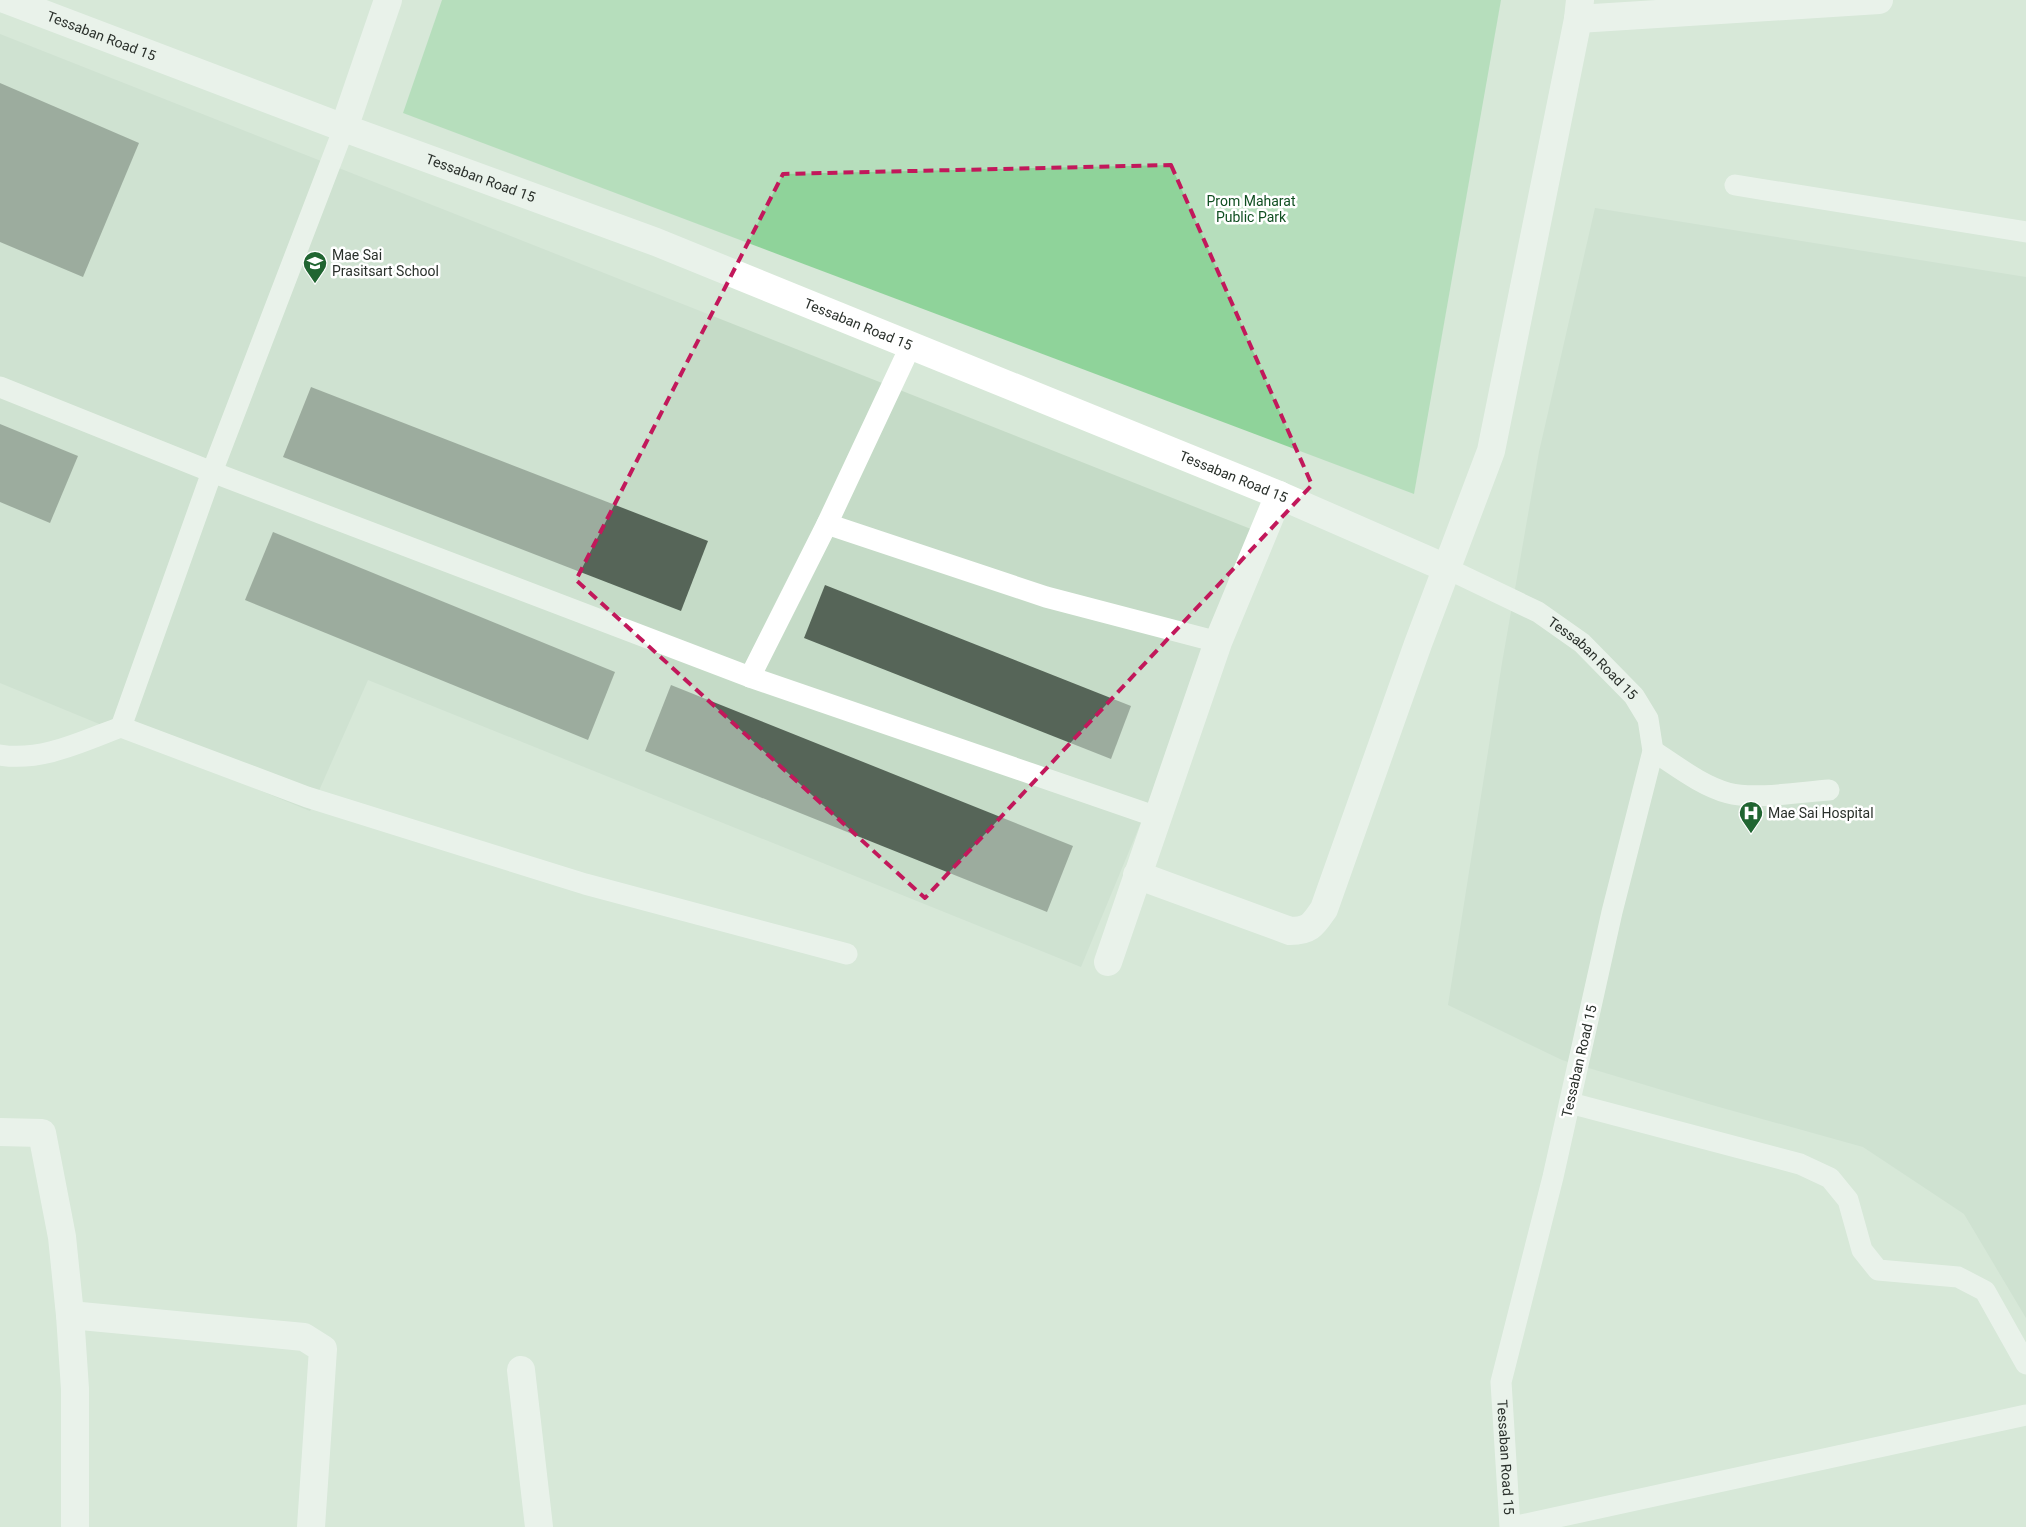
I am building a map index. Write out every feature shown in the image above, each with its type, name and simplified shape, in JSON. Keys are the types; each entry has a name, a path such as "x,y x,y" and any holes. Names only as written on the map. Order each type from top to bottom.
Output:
{"street":[{"name":"Tessaban Road 15","path":"7,0 344,128 656,242 1279,495 1446,568"},
{"path":"344,128 388,0"},
{"path":"1137,875 1290,931 1304,931 1315,922 1324,909 1446,568 1491,451 1579,9 1879,0"},
{"path":"1108,962 1218,642 1279,495"},
{"path":"0,1132 42,1133 62,1237 75,1390 75,1527"},
{"path":"70,1315 304,1337 323,1349 311,1527"},
{"path":"521,1370 539,1527"}],"lane":[{"path":"121,727 212,472 344,128"},
{"path":"1736,185 2026,232"},
{"path":"750,677 827,524 910,345"},
{"path":"0,388 212,472 750,677 1157,817"},
{"path":"827,524 1046,597 1218,642"},
{"name":"Tessaban Road 15","path":"1446,568 1538,612 1582,643 1634,696 1648,719 1653,751 1612,912 1570,1103 1502,1382 1511,1527"},
{"path":"0,755 13,757 49,753 121,727 307,796 585,884 847,954"},
{"path":"1653,751 1699,781 1729,793 1765,795 1829,790"},
{"path":"1570,1103 1800,1164 1830,1178 1848,1200 1862,1250 1878,1270 1958,1277 1986,1291 2026,1364"},
{"path":"1511,1527 2026,1416"}],"highlighted area":[{"path":"1171,165 1312,485 925,898 576,580 783,174"}],"shaded area":[{"name":"Mae Sai Prasitsart School","path":"0,34 1261,533 1081,967 368,680 310,811 0,683"},
{"name":"Mae Sai Hospital","path":"1595,208 2026,277 2026,1318 1964,1214 1863,1147 1712,1105 1562,1060 1448,1005 1502,663 1539,452"}],"green space":[{"name":"Prom Maharat Public Park","path":"442,0 1501,0 1414,494 403,113"}],"building":[{"path":"0,83 139,143 83,277 0,242"},
{"path":"311,387 708,541 681,611 283,457"},
{"path":"0,424 78,456 50,523 0,502"},
{"path":"273,532 615,672 588,740 245,600"},
{"path":"825,585 1131,706 1111,759 804,638"},
{"path":"671,685 1073,846 1047,912 645,751"}],"place":[{"name":"Mae Sai Prasitsart School","path":"315,284"},
{"name":"Mae Sai Hospital","path":"1751,834"}]}
